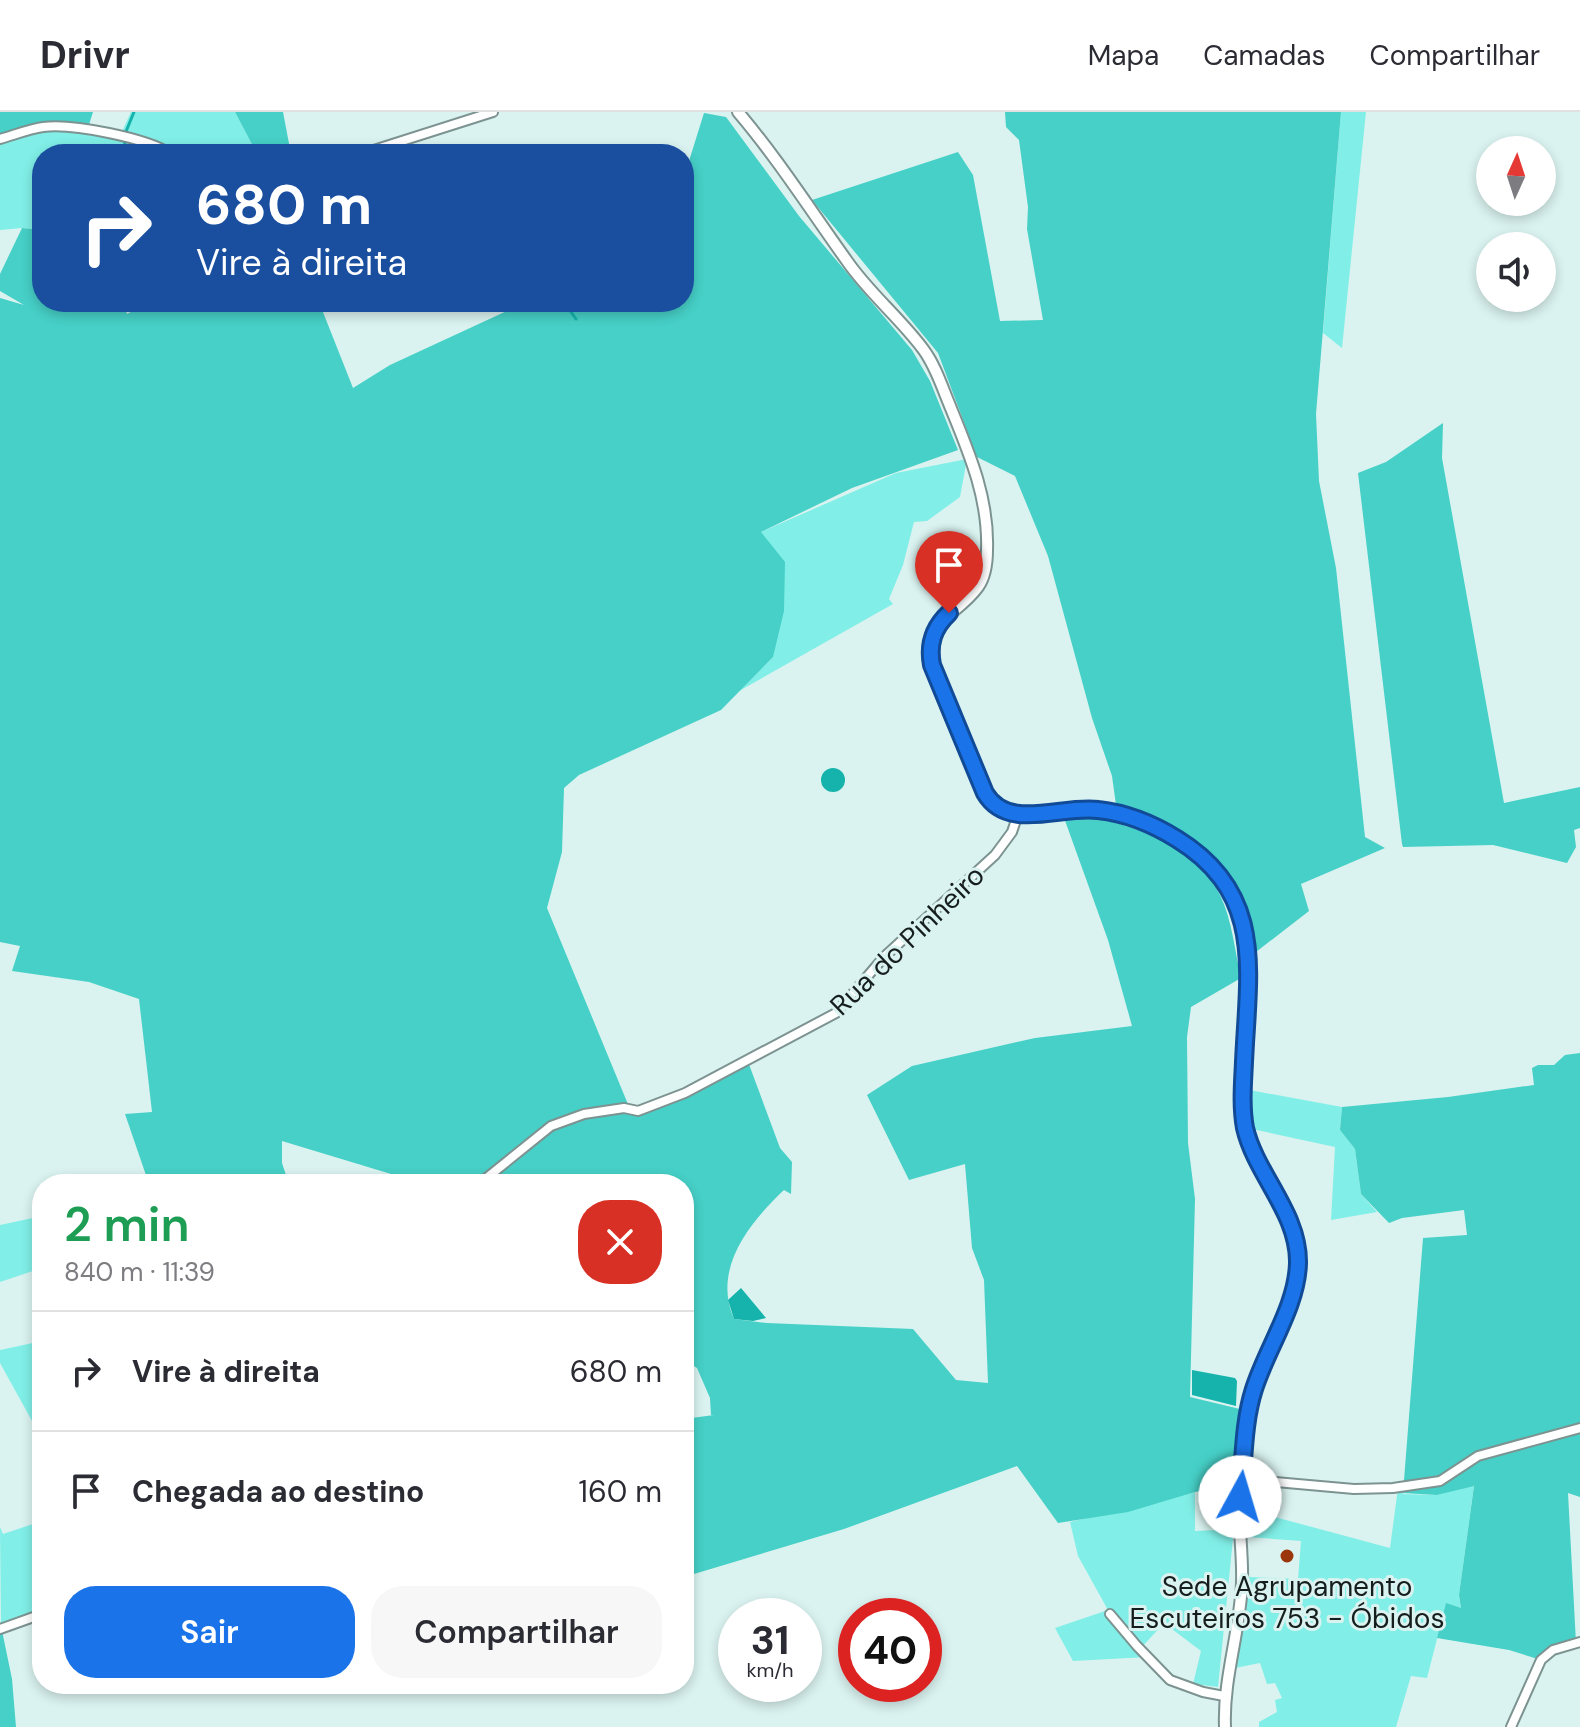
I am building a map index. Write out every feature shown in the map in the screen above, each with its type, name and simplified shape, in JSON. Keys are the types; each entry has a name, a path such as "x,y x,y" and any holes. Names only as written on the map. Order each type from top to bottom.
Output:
{"street":[{"path":"392,144 493,112"},
{"path":"738,112 850,266 925,352 969,451 985,507 985,572 972,594 937,626 930,643 930,658 985,793 1001,810 1018,814 1093,809 1151,825 1212,865 1225,881 1239,910 1246,942 1248,974 1242,1098 1244,1120 1253,1151 1290,1224 1298,1261 1293,1292 1254,1389 1239,1507 1242,1592 1224,1696 1225,1727"},
{"path":"0,139 42,127 77,129 152,144"},
{"name":"Rua do Pinheiro","path":"491,1174 551,1126 584,1114 624,1108 638,1111 685,1093 836,1013 884,957 995,855 1012,832 1018,814"},
{"path":"1242,1479 1354,1489 1398,1488 1440,1481 1478,1456 1580,1428"},
{"path":"1110,1614 1170,1680 1224,1696"},
{"path":"1,1625 32,1617"},
{"path":"1511,1727 1541,1660 1553,1650 1580,1642"}],"shaded area":[{"path":"0,112 93,112 87,131 42,128 0,140"},
{"path":"131,112 235,112 252,144 32,144 32,229 0,230 0,140 42,128 120,136"},
{"path":"235,112 283,112 289,144 252,144"},
{"path":"1005,112 1341,112 1316,414 1319,481 1336,568 1365,837 1385,848 1301,884 1309,911 1256,952 1248,909 1227,871 1195,843 1116,805 1112,776 1092,718 1048,556 1015,476 977,457 938,353 812,200 958,152 973,175 1000,321 1043,320 1027,229 1028,207 1019,140 1006,127"},
{"path":"1341,112 1366,112 1342,348 1323,333"},
{"path":"704,113 726,117 799,216 912,350 930,381 958,450 852,488 761,532 785,562 784,611 773,657 721,710 579,775 564,788 562,852 547,908 632,1114 747,1059 780,1148 792,1162 791,1194 784,1190 771,1203 738,1248 728,1282 728,1300 734,1319 913,1329 956,1380 988,1383 984,1280 972,1248 965,1164 909,1180 867,1095 912,1066 1035,1038 1132,1026 1108,940 1063,815 1130,827 1174,847 1193,860 1208,876 1224,904 1241,978 1191,1007 1187,1037 1188,1143 1195,1199 1190,1397 1244,1410 1231,1486 1195,1492 1128,1512 1058,1523 1017,1466 844,1529 694,1574 694,1418 714,1415 711,1415 710,1398 694,1366 694,1174 391,1174 282,1141 282,1163 286,1174 146,1174 125,1114 152,1112 139,999 89,982 12,971 20,946 0,942 0,298 24,305 0,291 0,274 22,228 32,229 32,312 323,312 353,388 390,365 504,312 694,312 694,145"},
{"path":"1443,423 1442,458 1504,803 1580,787 1580,828 1574,830 1576,847 1567,863 1493,845 1403,847 1402,844 1358,473 1386,462"},
{"path":"967,459 960,497 927,521 914,522 903,565 889,599 893,604 739,691 773,657 761,532 896,473"},
{"path":"833,768 844,775 845,780 838,791 833,792 822,785 821,780 828,769"},
{"path":"1580,1053 1580,1497 1568,1493 1576,1643 1541,1660 1509,1650 1437,1638 1446,1603 1461,1608 1459,1595 1474,1486 1437,1495 1403,1493 1423,1238 1467,1235 1464,1210 1402,1218 1389,1223 1361,1194 1355,1149 1340,1130 1342,1107 1534,1085 1532,1068 1554,1065 1565,1055"},
{"path":"1249,1090 1342,1107 1340,1130 1355,1149 1361,1194 1377,1212 1331,1220 1335,1147 1252,1129"},
{"path":"32,1218 32,1271 0,1282 0,1225"},
{"path":"741,1288 766,1318 753,1321 734,1319 728,1300"},
{"path":"32,1343 32,1421 0,1363 0,1350"},
{"path":"1192,1370 1235,1378 1236,1406 1192,1395"},
{"path":"1474,1485 1459,1595 1461,1609 1446,1604 1427,1678 1411,1676 1396,1727 1259,1727 1259,1722 1277,1712 1275,1700 1282,1698 1275,1683 1267,1684 1260,1663 1235,1668 1249,1577 1298,1579 1301,1541 1248,1537 1249,1510 1390,1548 1398,1488 1403,1487 1403,1494 1437,1495"},
{"path":"1195,1492 1195,1531 1234,1529 1218,1687 1193,1684 1201,1651 1164,1623 1141,1648 1148,1657 1073,1661 1055,1628 1108,1610 1078,1556 1070,1522"},
{"path":"32,1524 32,1616 1,1626 0,1527 3,1534"},
{"path":"0,1621 12,1679 16,1727 0,1727"}],"waterway":[{"path":"125,134 134,112"},
{"path":"123,139 125,144"},
{"path":"571,312 576,319"}],"place":[{"name":"Sede Agrupamento Escuteiros 753 - Óbidos","path":"1287,1556"}],"route":[{"path":"949,613 937,626 930,643 932,665 985,793 994,806 1018,814 1093,809 1151,825 1212,865 1225,881 1239,910 1246,942 1248,974 1242,1098 1244,1120 1253,1151 1290,1224 1298,1261 1293,1292 1251,1400 1240,1497"}]}
